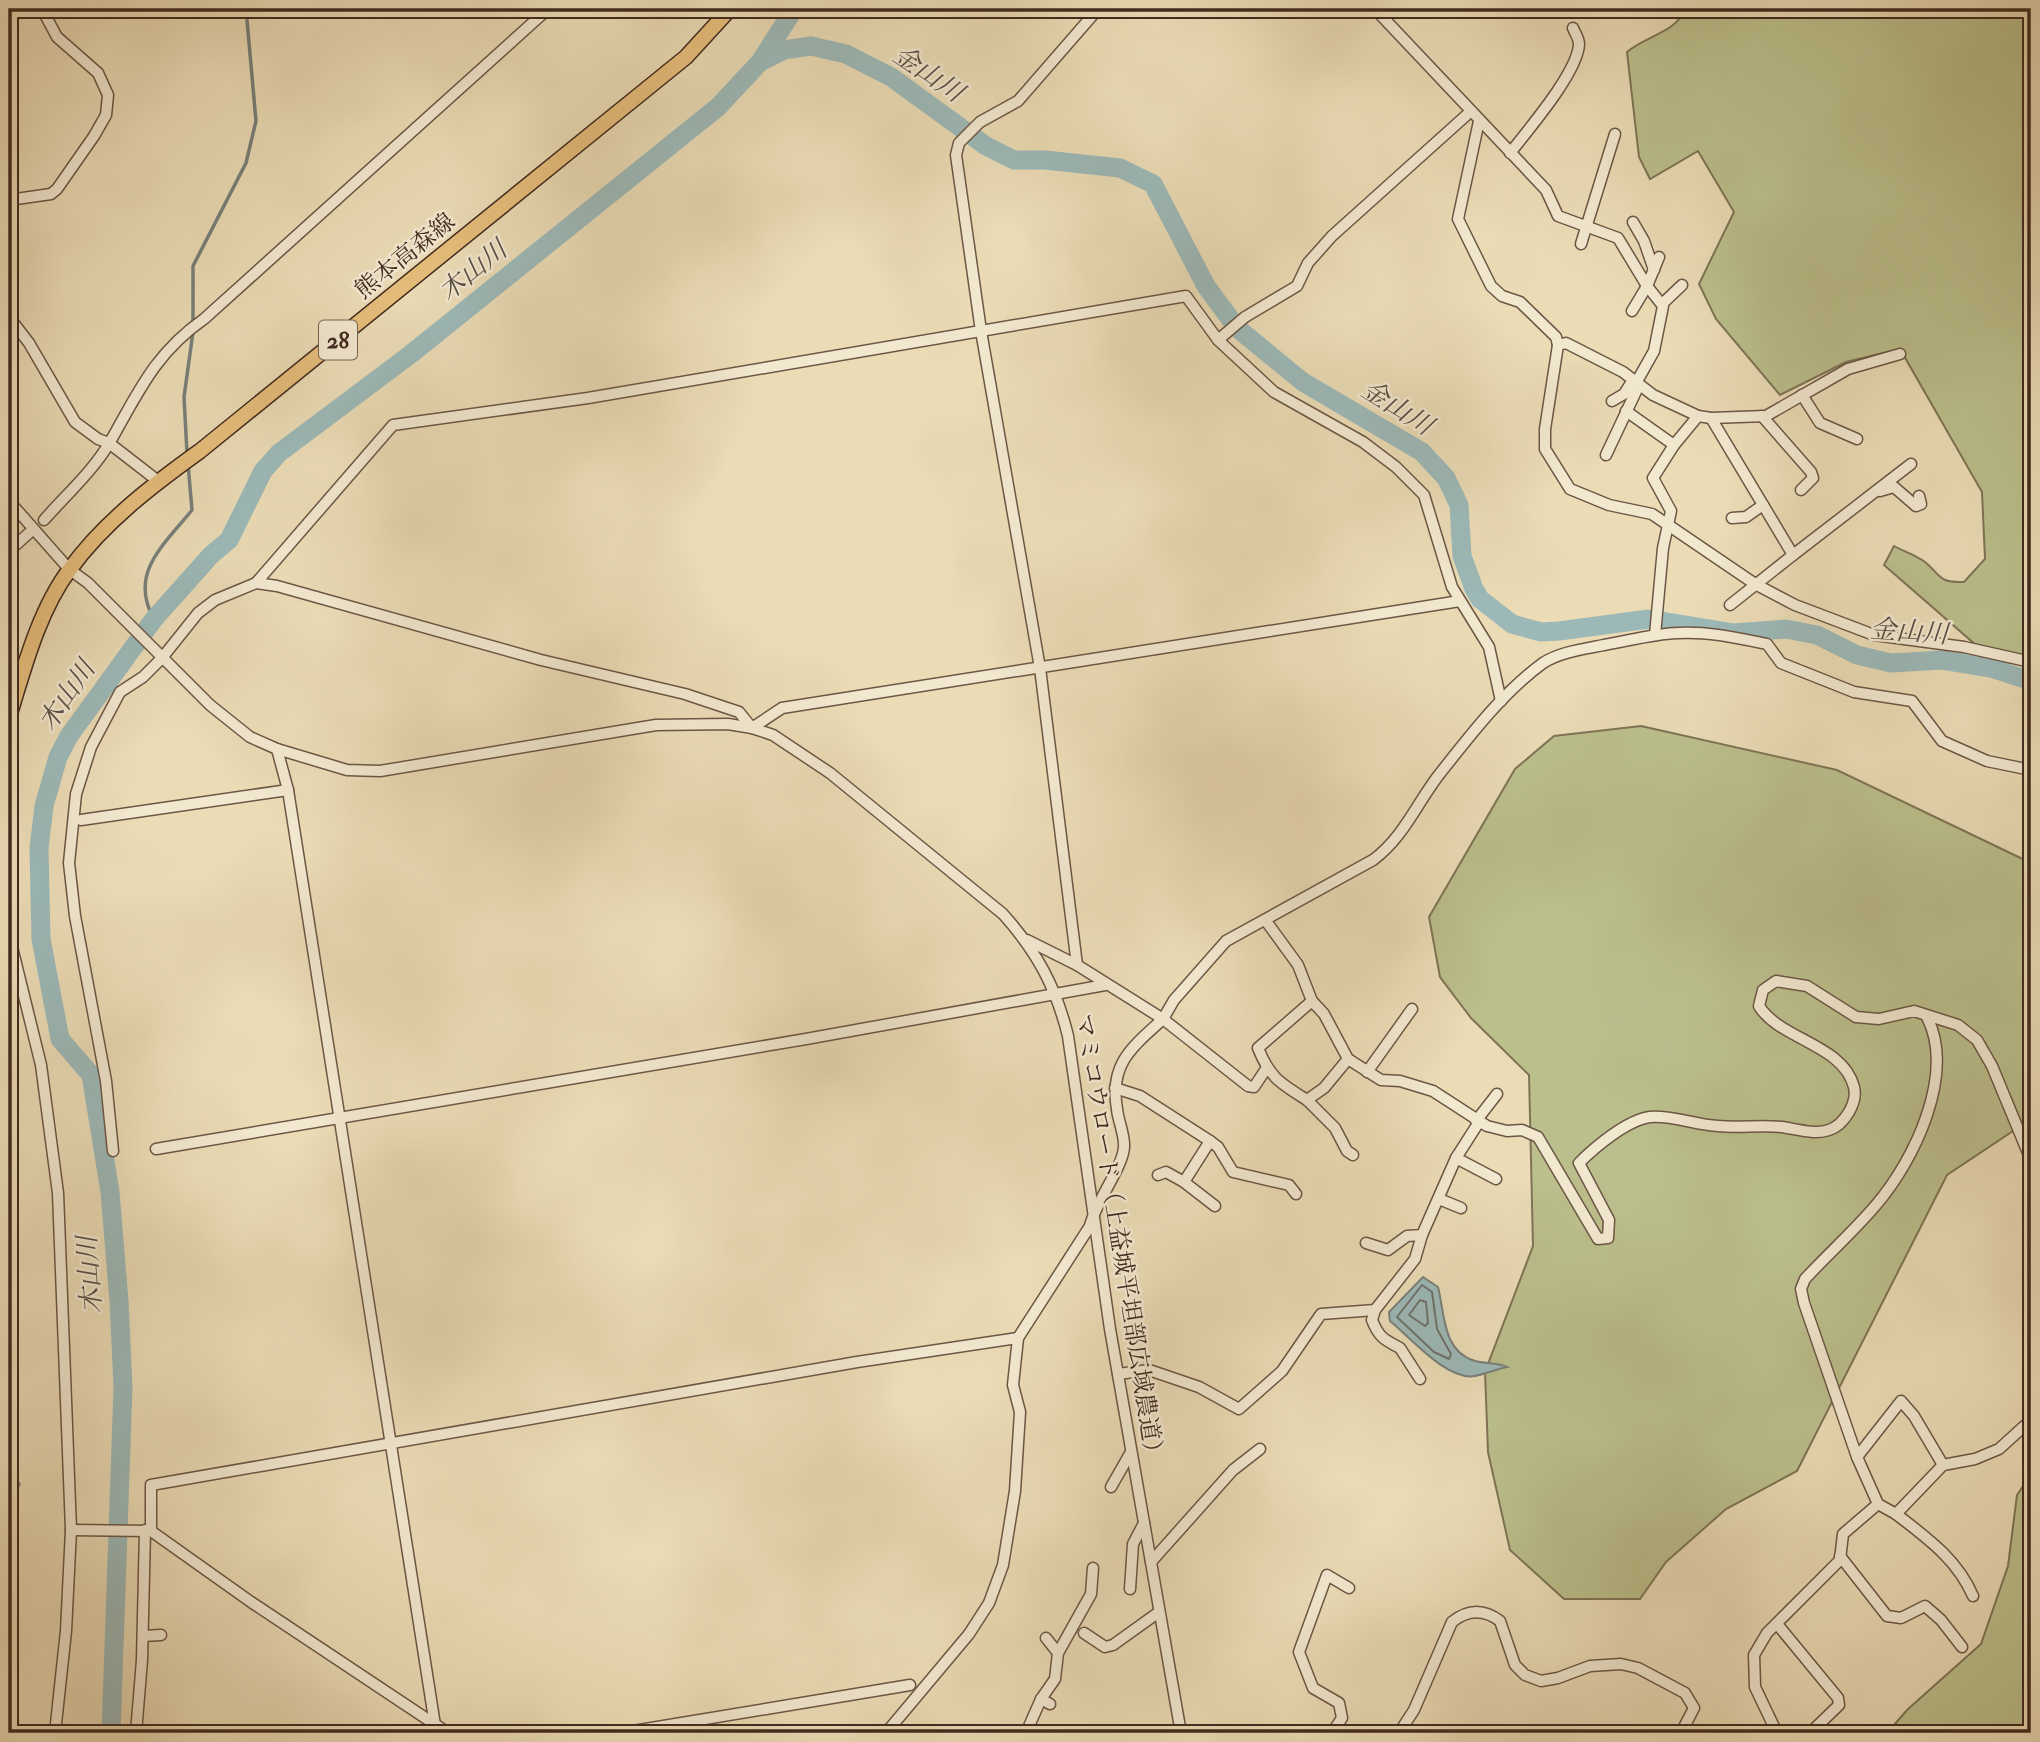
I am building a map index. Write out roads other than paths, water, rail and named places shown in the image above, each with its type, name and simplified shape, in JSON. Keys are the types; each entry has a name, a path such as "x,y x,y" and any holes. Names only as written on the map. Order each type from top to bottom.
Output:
{"main road":[{"name":"熊本高森線","path":"9,717 42,624 69,569 104,531 158,481 200,451 686,57 730,9"}],"street":[{"path":"9,200 51,194 57,189 94,136 108,105 104,81 57,37 42,9"},
{"path":"44,520 109,443 133,396 178,337 204,319 548,9"},
{"path":"1077,965 1040,668 981,331 956,155 959,143 981,122 1018,101 1098,9"},
{"path":"1375,9 1546,191 1558,216 1618,238 1661,304"},
{"path":"1510,153 1550,103 1574,57 1579,43 1573,28"},
{"path":"1221,337 1245,317 1297,286 1308,263 1332,236 1470,112"},
{"path":"1479,121 1458,219 1491,286 1525,306 1549,328 1558,345 1545,429 1545,449 1570,489 1580,496 1609,505 1641,509 1755,584 1796,604 1874,635 1964,647 2031,662"},
{"path":"1581,244 1615,134"},
{"path":"1633,222 1654,270"},
{"path":"1632,311 1647,286 1659,257"},
{"path":"1606,455 1636,383 1654,351 1661,304 1682,285"},
{"path":"113,1151 106,1081 75,916 69,863 76,794 92,747 107,712 120,692 143,677 158,654 206,606 256,583 393,425 588,398 1186,296 1274,392 1363,442 1396,467 1424,495 1452,587 1489,647 1501,701"},
{"path":"9,317 29,343 75,422 98,439 109,443 158,481"},
{"path":"1558,345 1566,344 1623,372 1636,383 1698,416 1711,418 1762,416 1848,369 1900,354"},
{"path":"1612,401 1636,383"},
{"path":"1802,395 1820,423 1857,439"},
{"path":"1626,411 1674,445"},
{"path":"1655,635 1663,548 1671,511 1654,485 1653,478 1674,445 1698,416"},
{"path":"1762,416 1811,472 1813,478 1801,490"},
{"path":"1711,418 1793,555"},
{"path":"1730,605 1911,464"},
{"path":"1874,493 1894,487 1916,506 1921,504 1919,496"},
{"name":"マミコウロード（上益城平坦部広域農道）","path":"9,500 69,569 88,583 211,705 250,737 277,749 347,770 380,771 656,725 728,723 752,728 773,735 830,773 1003,914 1027,940 1058,995 1068,1036 1118,1374 1181,1733"},
{"path":"1732,518 1745,517 1763,505"},
{"path":"9,551 29,533"},
{"path":"256,583 277,586 541,660 685,694 739,712 752,728 782,708 1460,601"},
{"path":"886,1733 969,1634 989,1602 1003,1565 1014,1491 1020,1412 1013,1385 1018,1338 1090,1226 1095,1207 1124,1147 1115,1077 1129,1050 1163,1019 1174,1000 1226,942 1373,860 1393,845 1437,778 1501,701 1544,662 1582,649 1655,635 1705,634 1767,643 1782,663 1854,692 1912,701 1942,741 1987,761 2031,770"},
{"path":"277,749 288,790 435,1725"},
{"path":"81,820 288,790"},
{"path":"1266,920 1298,965 1312,1001 1324,1014 1349,1059 1381,1080 1400,1081 1433,1091 1478,1121 1507,1131 1522,1130 1538,1137 1598,1239 1608,1238 1609,1220 1579,1163 1602,1141 1647,1117 1670,1117 1715,1126 1778,1127 1815,1132 1830,1130 1845,1118 1853,1104 1854,1087 1844,1070 1830,1056 1766,1017 1759,1006 1763,990 1776,981 1807,986 1856,1017 1868,1019 1914,1012 1958,1025 1977,1040 2003,1088 2031,1160"},
{"path":"9,935 41,1065 58,1193 71,1530 66,1631 55,1733"},
{"path":"1027,940 1077,965 1163,1019 1248,1086 1254,1087 1266,1069"},
{"path":"156,1149 339,1120 1105,985"},
{"path":"1312,1001 1258,1048 1266,1069 1275,1080 1307,1100 1335,1128 1347,1151 1353,1155"},
{"path":"1367,1072 1412,1009"},
{"path":"1927,1017 1934,1030 1936,1054 1934,1086 1928,1115 1903,1167 1877,1205 1805,1279 1801,1289 1857,1457 1878,1504 1896,1514 1948,1557 1959,1568 1973,1596"},
{"path":"1307,1100 1324,1088 1349,1059"},
{"path":"1115,1088 1140,1096 1210,1141 1218,1147 1233,1172 1289,1185 1296,1194"},
{"path":"1420,1379 1400,1348 1387,1344 1381,1338 1372,1320 1375,1310 1415,1259 1422,1235 1456,1158 1497,1094"},
{"path":"1184,1182 1210,1141"},
{"path":"1456,1158 1496,1180"},
{"path":"1158,1175 1166,1172 1215,1206"},
{"path":"1439,1199 1461,1208"},
{"path":"1366,1242 1388,1250 1407,1236 1422,1235"},
{"path":"1118,1374 1149,1370 1199,1387 1238,1409 1282,1371 1321,1314 1375,1310"},
{"path":"136,1733 151,1485 857,1362 1018,1338"},
{"path":"1857,1457 1901,1401 1914,1416 1943,1465"},
{"path":"1896,1514 1943,1465 1975,1459 1999,1449 2031,1420"},
{"path":"1151,1562 1233,1470 1260,1449"},
{"path":"1111,1487 1131,1452"},
{"path":"1777,1733 1755,1687 1752,1670 1754,1655 1777,1623 1840,1556 1843,1534 1878,1504"},
{"path":"1130,1589 1133,1544 1144,1522"},
{"path":"71,1530 148,1530 448,1733"},
{"path":"1840,1556 1887,1616 1900,1618 1925,1606 1941,1620 1962,1647"},
{"path":"1027,1733 1046,1702 1055,1679 1058,1653 1091,1594 1093,1569"},
{"path":"1332,1733 1342,1718 1339,1703 1313,1688 1299,1652 1327,1575 1349,1588"},
{"path":"1399,1733 1414,1710 1452,1622 1460,1615 1479,1611 1500,1621 1515,1665 1525,1675 1541,1681 1558,1678 1590,1666 1620,1664 1638,1668 1685,1693 1694,1709 1681,1733"},
{"path":"1084,1633 1105,1647 1113,1645 1160,1612"},
{"path":"1777,1623 1838,1698 1839,1705 1834,1714 1810,1733"},
{"path":"143,1636 161,1635"},
{"path":"1046,1638 1058,1653"},
{"path":"621,1733 910,1685"}],"water":[{"path":"1423,1277 1438,1287 1447,1330 1456,1349 1475,1361 1507,1367 1475,1376 1453,1372 1441,1365 1390,1321 1389,1312"}],"waterway":[{"path":"193,325 193,266 246,163 256,121 246,9"},
{"name":"木山川","path":"111,1733 123,1387 119,1301 110,1192 91,1075 60,1039 41,939 39,848 44,806 58,757 69,736 154,619 211,555 229,540 263,471 279,453 411,354 718,107 760,62 794,9"},
{"name":"金山川","path":"760,62 784,50 811,46 846,54 891,77 986,146 1014,160 1045,160 1120,168 1153,184 1206,286 1237,328 1303,382 1422,452 1446,478 1459,505 1462,556 1474,589 1480,599 1512,624 1541,632 1649,619 1734,633 1786,629 1817,635 1857,655 1891,663 1942,660 1991,668 2031,681"},
{"path":"187,453 184,397 193,332"},
{"path":"154,619 147,603 147,574 161,548 192,510 188,464"},
{"path":"9,1479 19,1484 9,1500"}]}
